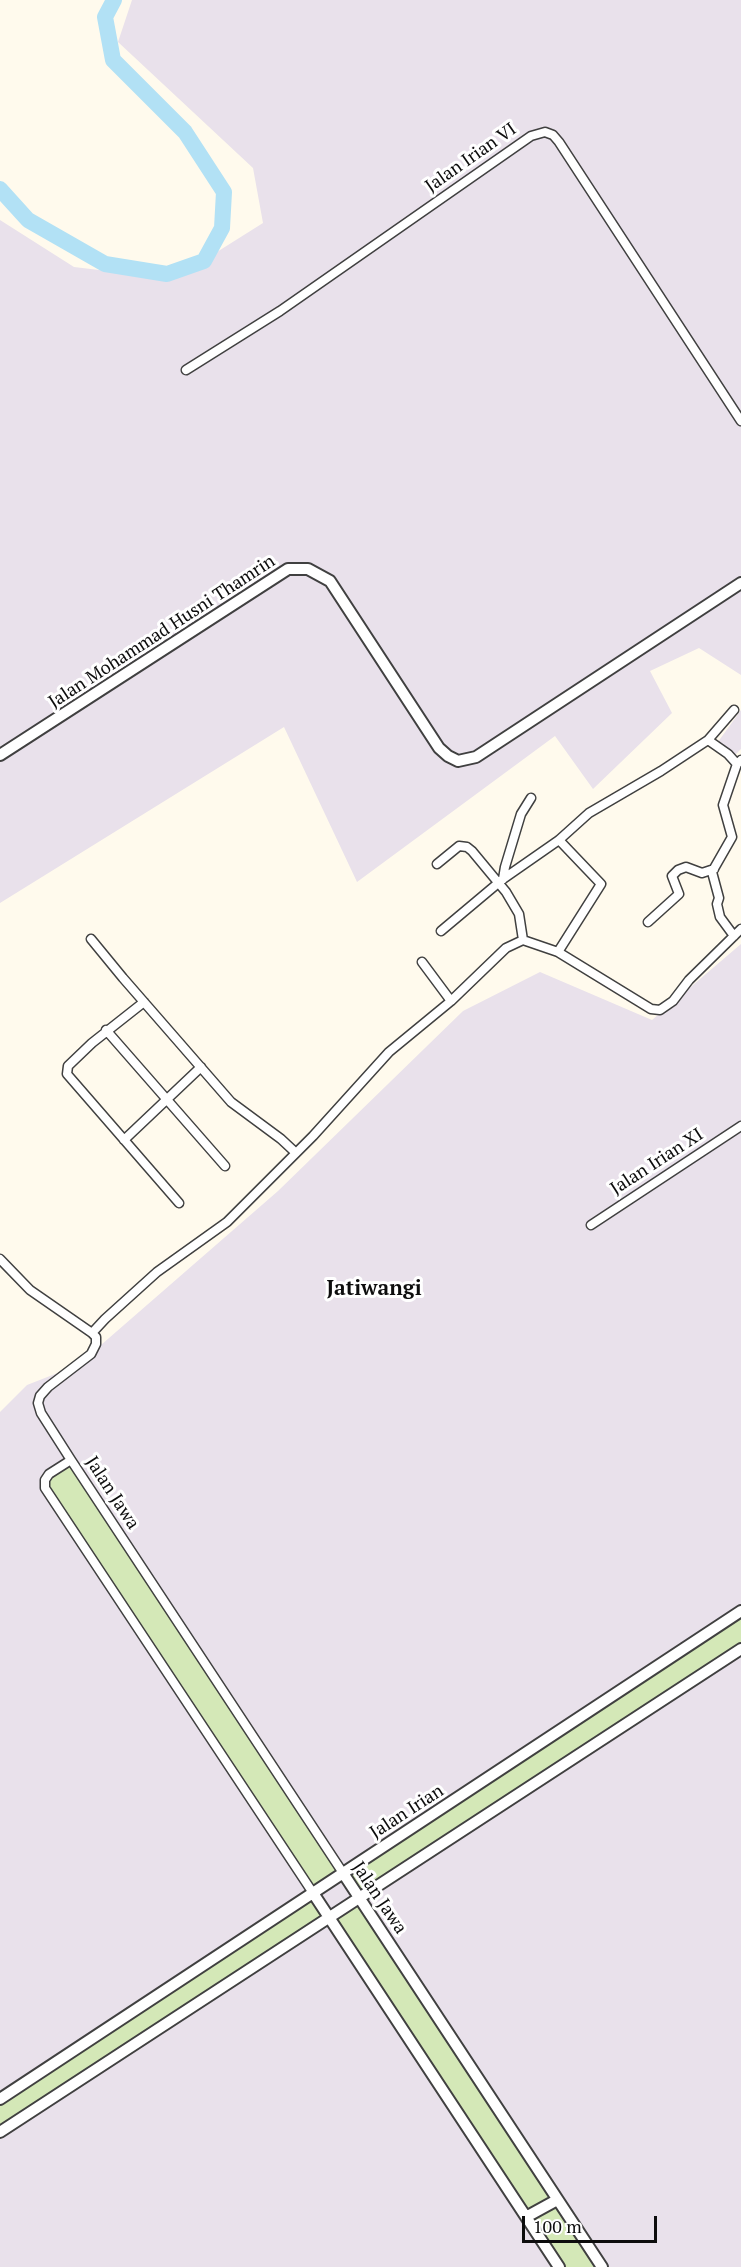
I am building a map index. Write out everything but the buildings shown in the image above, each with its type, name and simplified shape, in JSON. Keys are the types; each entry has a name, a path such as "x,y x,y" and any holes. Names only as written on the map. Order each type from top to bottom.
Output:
{"street":[{"name":"Jalan Irian VI","path":"186,370 280,311 531,136 545,132 553,135 559,142 741,421"},
{"name":"Jalan Mohammad Husni Thamrin","path":"0,755 288,569 308,569 330,581 439,748 458,761 476,757 741,583"},
{"path":"441,931 501,881 559,840 604,802 662,771 708,740 734,710"},
{"path":"92,1333 157,1272 227,1222 296,1153 389,1052 451,1002 506,948 523,940 558,952 651,1009 660,1010 673,1001 689,980 737,932 720,918 717,904 719,898 712,875 737,838 723,805 739,762 708,740"},
{"path":"501,881 521,814 531,798"},
{"path":"558,952 601,884 559,840"},
{"path":"437,864 459,846 472,851 501,881 519,914 523,940"},
{"path":"648,922 679,894 672,876 678,870 686,867 702,873 714,869"},
{"path":"91,939 231,1101 296,1153"},
{"path":"422,963 451,1002"},
{"path":"144,1002 106,1030 68,1066 67,1074 179,1203"},
{"path":"106,1030 225,1166"},
{"path":"124,1140 201,1067"},
{"name":"Jalan Irian XI","path":"591,1225 741,1126"},
{"path":"0,1260 30,1290 96,1337 96,1344 91,1354 48,1387 40,1396 38,1403 41,1413 70,1460"},
{"name":"Jalan Jawa","path":"559,2267 45,1488 45,1480 49,1474 70,1460 602,2267"},
{"name":"Jalan Irian","path":"0,2099 741,1611"},
{"path":"0,2132 741,1649"},
{"path":"526,2217 557,2200"}],"shaded area":[{"path":"132,0 741,0 741,675 699,648 650,671 672,713 593,789 555,736 357,882 284,727 0,903 0,220 74,267 174,279 263,223 253,168 118,42"},
{"path":"741,710 741,749 730,760 715,746"},
{"path":"741,944 741,2267 0,2267 0,1412 27,1385 78,1365 278,1191 463,1011 540,972 652,1020"}],"green space":[{"path":"71,1460 343,1873 741,1611 741,1648 360,1897 601,2267 559,2267 329,1917 359,1897 343,1874 313,1893 45,1488 45,1480"},
{"path":"313,1893 329,1917 0,2132 0,2099"}],"waterway":[{"path":"0,189 28,220 105,264 167,274 204,261 222,228 224,192 185,132 113,60 105,17 114,0"}],"district":[{"name":"Jatiwangi","path":"374,1289"}]}
